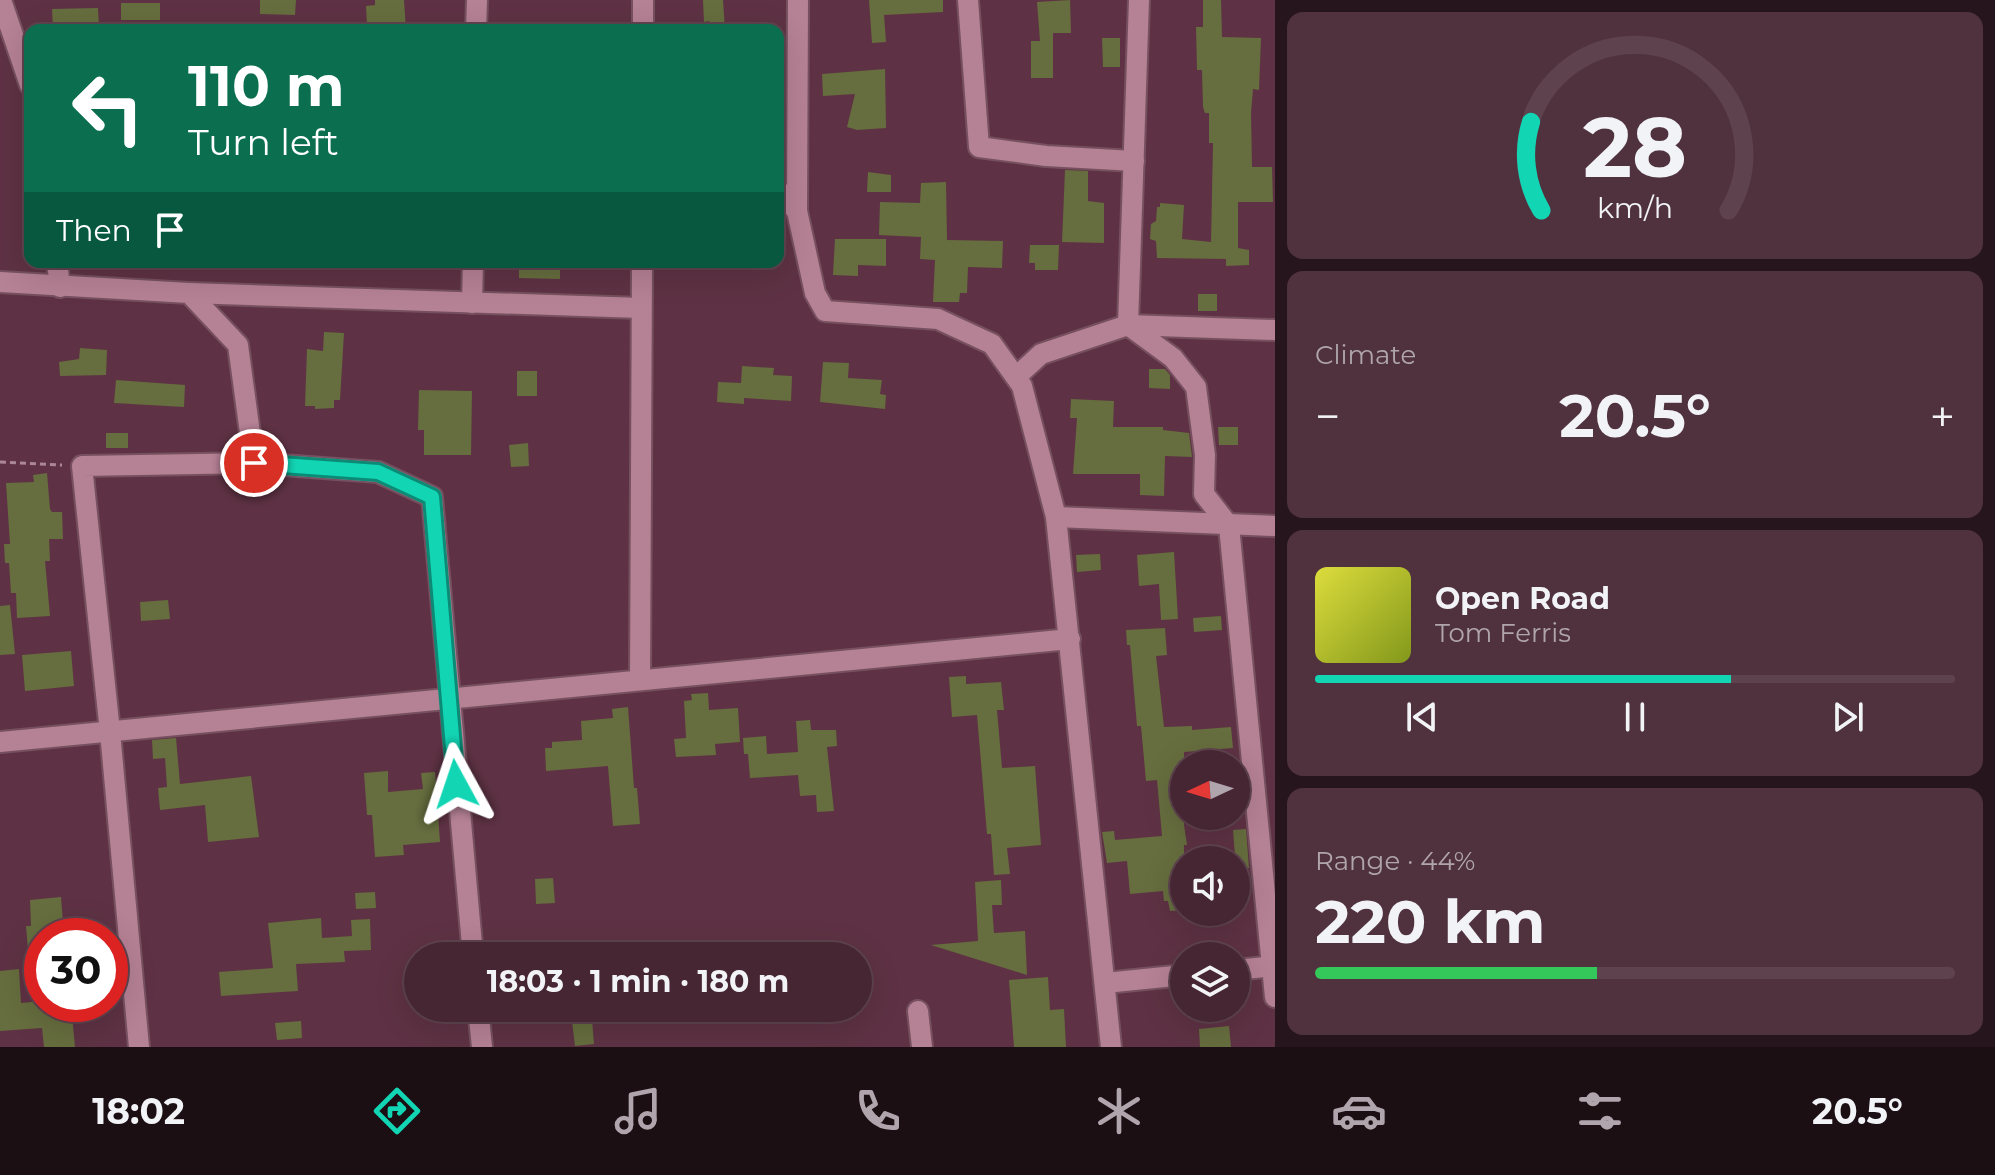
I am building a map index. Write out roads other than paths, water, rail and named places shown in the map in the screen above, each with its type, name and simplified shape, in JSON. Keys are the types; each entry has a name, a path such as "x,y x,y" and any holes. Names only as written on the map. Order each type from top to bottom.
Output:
{"street":[{"path":"1,0 24,67"},
{"path":"476,24 477,0"},
{"path":"643,0 643,24"},
{"path":"798,0 797,211 815,293 825,311 938,319 992,344 1022,386 1056,517 1111,1047"},
{"path":"968,0 979,147 1046,156 1134,161"},
{"path":"1128,325 1139,0"},
{"path":"784,197 797,211"},
{"path":"58,268 60,287"},
{"path":"472,303 473,268"},
{"path":"640,680 642,268"},
{"path":"0,282 189,293 641,308"},
{"path":"189,293 238,345 254,463"},
{"path":"1016,377 1041,354 1128,325 1275,330"},
{"path":"1128,325 1173,358 1196,387 1205,455 1204,494 1229,526 1275,997"},
{"path":"139,1047 82,466 254,463 378,472 432,497 472,942"},
{"path":"1056,517 1275,526"},
{"path":"0,742 1070,639"},
{"path":"1250,969 1274,966"},
{"path":"1105,983 1170,976"},
{"path":"918,1011 922,1047"},
{"path":"479,1022 482,1047"}]}
